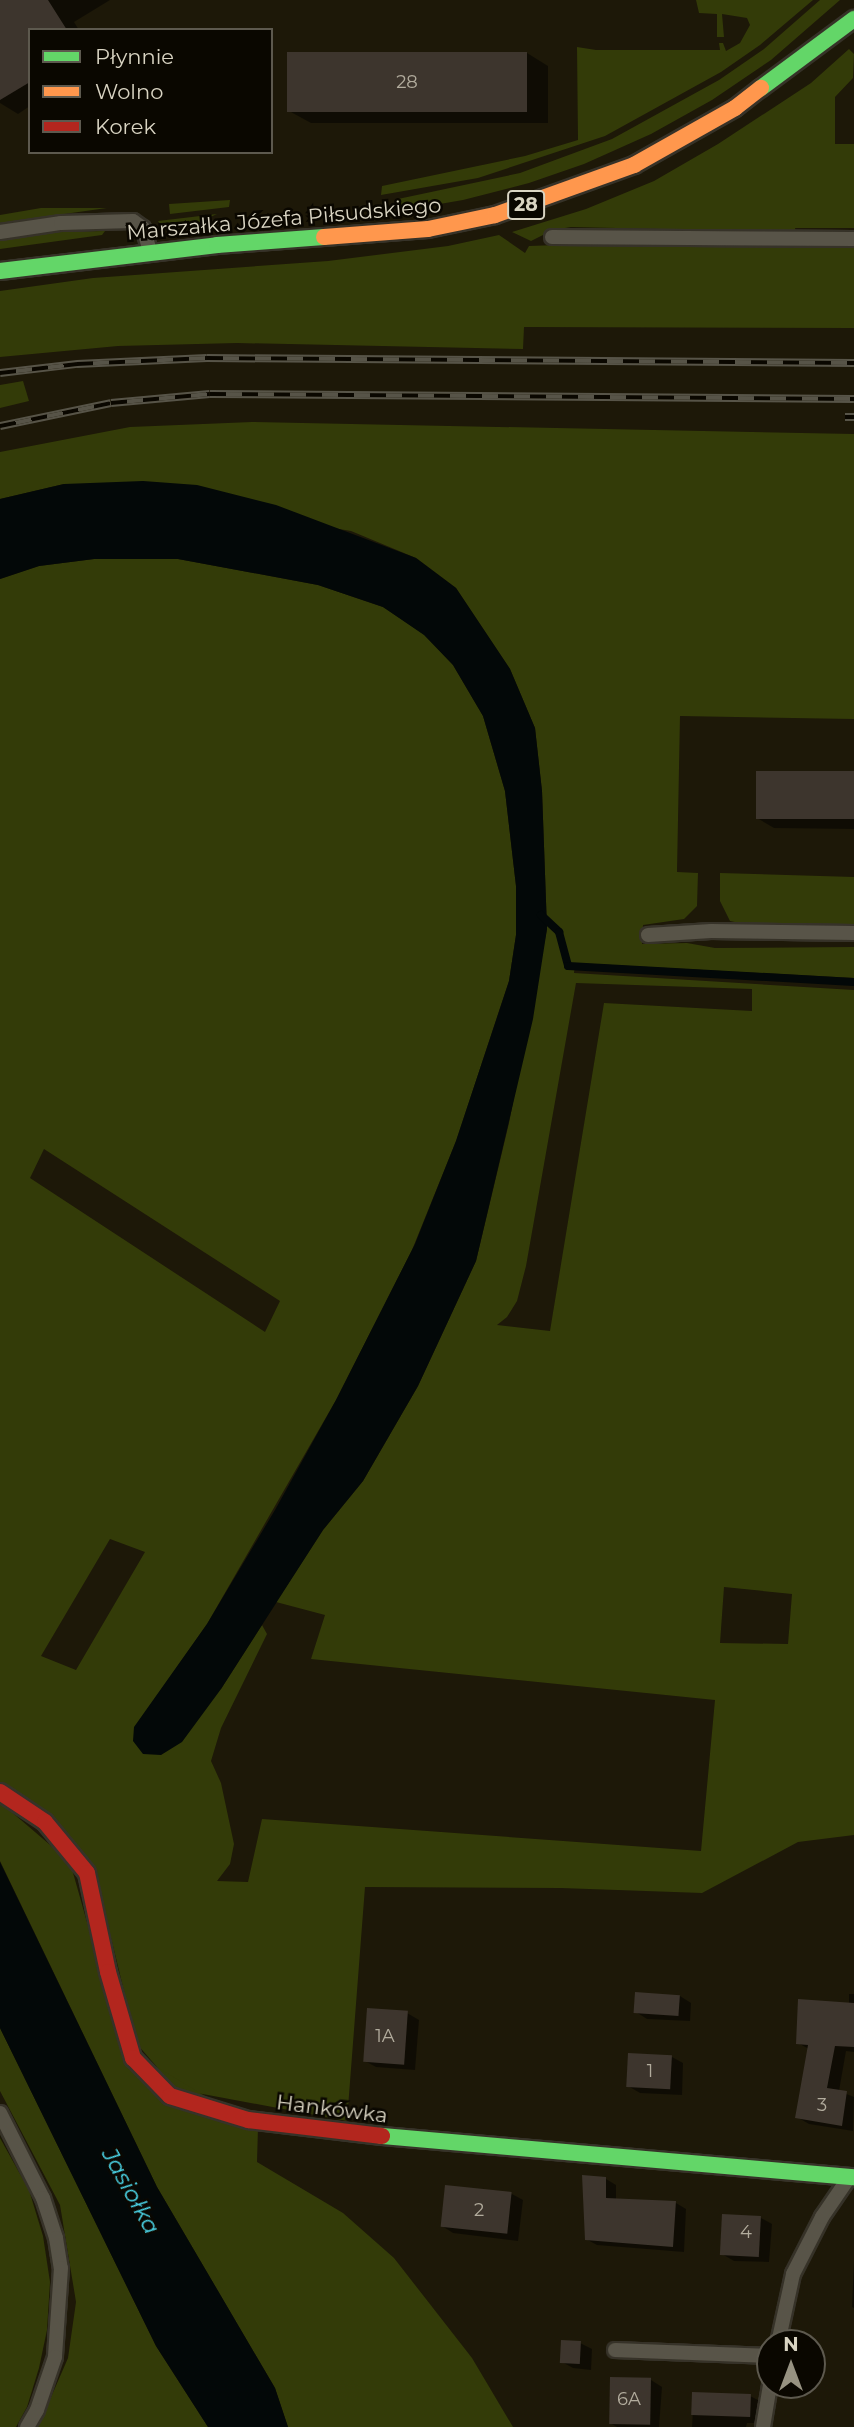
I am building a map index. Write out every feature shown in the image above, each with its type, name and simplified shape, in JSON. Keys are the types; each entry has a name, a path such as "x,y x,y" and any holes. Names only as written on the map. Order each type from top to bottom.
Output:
{"street":[{"name":"Marszałka Józefa Piłsudskiego","path":"0,271 150,252 428,229 520,207 634,164 680,141 736,108 854,19"},
{"name":"Hankówka","path":"0,1792 46,1822 86,1873 108,1972 133,2057 170,2096 248,2120 326,2131 851,2178"}],"lane":[{"path":"0,232 61,223 133,221 143,228 150,252"},
{"path":"552,237 854,239"},
{"path":"648,935 711,931 854,933"},
{"path":"0,2113 43,2198 56,2238 61,2269 55,2357 37,2410 27,2427"},
{"path":"781,2329 793,2274 822,2217 851,2178"},
{"path":"615,2350 756,2355"},
{"path":"763,2427 768,2399"}],"green space":[{"path":"696,0 813,0 760,45 721,72 605,136 478,178 381,195 382,186 525,156 578,140 577,47 596,50 720,50 719,43 723,43 726,51 740,43 750,25 747,18 722,14 724,37 717,37 717,14 699,13"},
{"path":"820,0 840,0 771,60 712,100 651,134 584,164 529,183 463,200 399,211 398,199 520,173 612,139 719,80 764,49"},
{"path":"849,49 854,54 853,78 835,97 835,144 854,144 854,228 795,228 796,232 571,227 553,230 531,241 512,232 586,209 654,181 718,144 811,83"},
{"path":"230,200 229,207 170,214 169,204"},
{"path":"41,208 107,208 0,223 0,215"},
{"path":"217,214 188,227 163,228 158,221"},
{"path":"105,231 102,235 0,249 0,238 45,232"},
{"path":"499,235 525,253 529,246 586,244 854,244 854,328 524,327 523,349 237,343 118,346 0,357 0,291 93,278 328,261 448,246"},
{"path":"23,381 29,401 0,408 0,385"},
{"path":"252,422 854,434 854,719 680,716 677,872 698,873 697,906 684,919 643,925 642,944 687,943 715,948 854,947 854,978 575,963 574,973 854,990 854,1835 798,1842 702,1893 561,1888 365,1887 347,2121 176,2089 137,2044 102,1901 0,1782 0,579 39,566 94,559 178,559 318,585 383,607 425,635 453,665 483,716 505,791 516,886 516,935 509,981 456,1141 412,1250 336,1400 207,1624 135,1727 221,1689 262,1625 267,1634 221,1728 211,1761 221,1783 234,1844 230,1864 217,1881 248,1882 262,1819 701,1851 715,1700 311,1659 325,1615 276,1602 323,1530 363,1481 418,1386 476,1261 509,1123 547,929 542,791 535,728 510,669 456,588 416,558 351,531 64,484 0,499 0,452 130,427","holes":["576,983 752,989 752,1011 604,1003 550,1331 497,1325 507,1317 517,1301 526,1266","44,1149 280,1301 265,1332 30,1178","110,1539 145,1552 76,1670 41,1656","724,1587 792,1594 788,1644 720,1643"]},
{"path":"720,873 854,877 854,927 754,926 730,921 720,901"},
{"path":"0,1802 70,1862 122,2046 258,2128 257,2162 343,2213 394,2258 472,2358 513,2427 288,2427 275,2388 157,2187 0,1861"},
{"path":"0,2028 156,2346 208,2427 38,2427 68,2358 76,2302 60,2205 0,2091"},
{"path":"0,2138 29,2190 43,2236 50,2282 47,2330 39,2368 27,2407 16,2427 0,2427"}],"water":[{"path":"143,481 197,485 276,505 416,558 456,588 510,669 535,728 542,791 547,929 533,1019 476,1261 418,1386 363,1481 323,1530 221,1689 182,1742 161,1755 143,1754 133,1741 134,1727 207,1624 275,1510 336,1400 415,1244 456,1141 509,981 516,935 516,886 505,791 483,716 453,665 424,635 383,607 318,585 178,559 94,559 39,566 0,579 0,499 64,484"},
{"name":"Jasiołka","path":"0,1862 157,2187 275,2388 288,2427 208,2427 156,2346 0,2028"}],"building":[{"path":"0,0 48,0 66,28 28,28 28,83 0,100"},
{"path":"287,52 527,52 527,112 287,112"},
{"path":"756,771 854,771 854,819 756,819"},
{"path":"635,1992 680,1995 678,2016 634,2013"},
{"path":"798,1999 854,2003 854,2047 835,2046 827,2088 847,2091 842,2126 795,2118 808,2045 796,2044"},
{"path":"367,2008 408,2011 404,2065 363,2062"},
{"path":"628,2053 672,2055 670,2089 626,2087"},
{"path":"582,2175 606,2177 606,2198 676,2201 673,2247 585,2240"},
{"path":"445,2185 512,2192 507,2234 441,2227"},
{"path":"722,2214 761,2216 759,2257 720,2255"},
{"path":"561,2340 581,2341 580,2364 560,2363"},
{"path":"610,2377 651,2378 650,2425 609,2424"},
{"path":"692,2392 751,2394 750,2417 691,2415"}],"waterway":[{"path":"541,915 559,932 568,966 854,982"}],"railway":[{"path":"0,373 77,364 207,358 854,363"},
{"path":"0,426 111,403 210,394 854,399"},
{"path":"845,417 854,417"}],"traffic: fast":[{"path":"761,88 854,19"},
{"path":"0,271 217,245 324,237"},
{"path":"382,2136 854,2177"}],"traffic: slow":[{"path":"324,237 428,229 495,215 634,165 735,108 761,88"}],"traffic: jam":[{"path":"0,1792 45,1822 87,1873 108,1972 133,2058 170,2096 248,2120 382,2136"}]}
